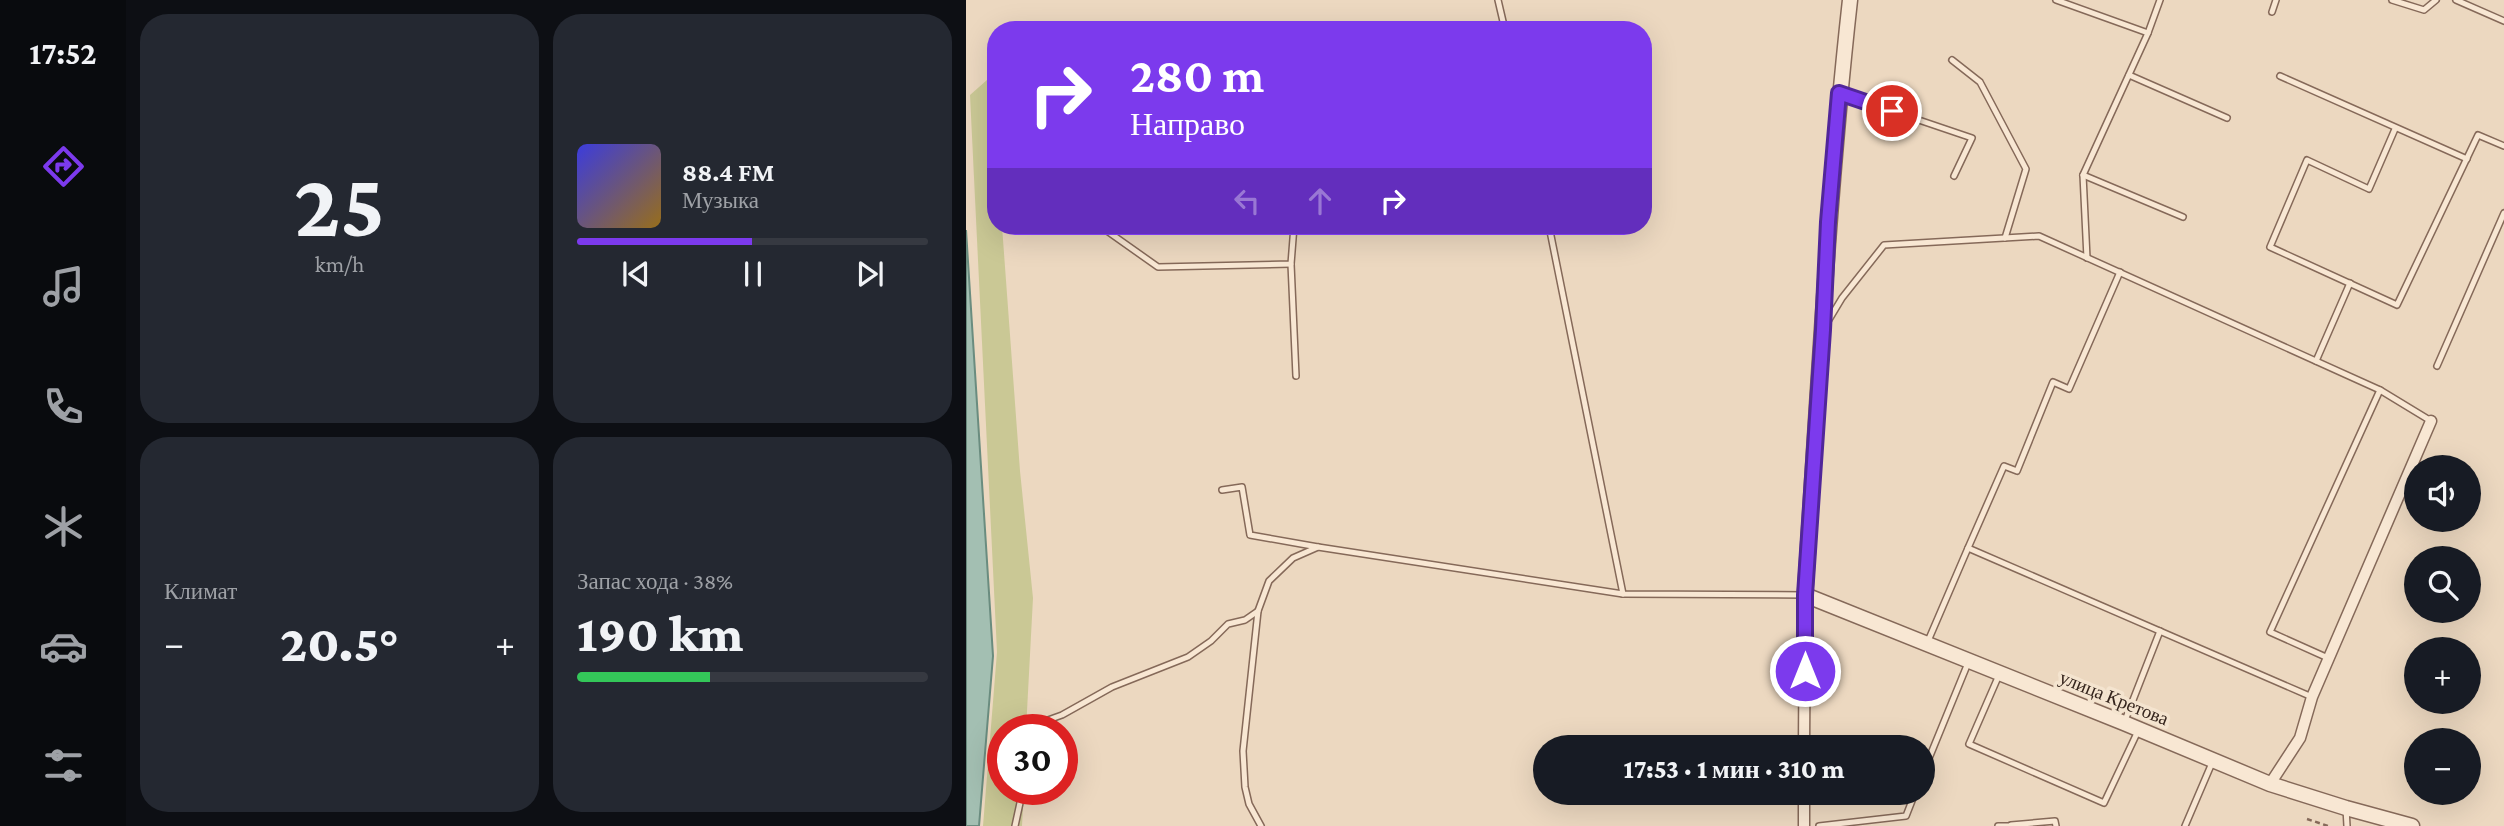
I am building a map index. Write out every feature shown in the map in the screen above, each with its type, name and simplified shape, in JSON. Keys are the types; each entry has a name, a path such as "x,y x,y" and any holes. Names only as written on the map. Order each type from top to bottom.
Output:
{"street":[{"path":"1804,735 1805,595 1828,222 1850,0"},
{"path":"2270,784 2301,738 2312,697 2431,421"},
{"name":"улица Кретова","path":"1805,595 2270,784 2412,826"},
{"path":"1804,805 1804,826"}],"lane":[{"path":"1498,0 1503,21"},
{"path":"2056,0 2148,33"},
{"path":"2087,258 2083,175 2148,33 2160,0"},
{"path":"2272,12 2276,0"},
{"path":"2392,0 2424,10 2436,0"},
{"path":"2456,0 2504,22"},
{"path":"1952,60 1980,82 2026,169 2006,238"},
{"path":"2129,75 2227,118"},
{"path":"2280,76 2466,159"},
{"path":"1839,93 1972,138 1954,176"},
{"path":"2395,128 2369,189 2307,160 2270,247 2398,305 2478,135 2504,146"},
{"path":"2083,175 2183,217"},
{"path":"2437,366 2504,213"},
{"path":"1113,235 1158,267 1291,264"},
{"path":"1293,235 1291,264 1296,376"},
{"path":"1551,235 1623,594"},
{"path":"1823,330 1842,299 1884,245 2039,236 2380,390 2431,421"},
{"path":"1927,643 2004,466 2017,471 2053,382 2069,389 2120,272"},
{"path":"2316,361 2350,283"},
{"path":"2328,658 2270,632 2380,390"},
{"path":"1222,489 1242,487 1250,535 1623,594 1805,595"},
{"path":"1261,826 1249,804 1244,787 1243,751 1258,611 1269,581 1293,558 1318,547"},
{"path":"1968,548 2312,697"},
{"path":"1064,714 1112,687 1188,657 1211,641 1228,624 1244,620 1258,611"},
{"path":"2124,723 2161,631"},
{"path":"1935,744 1969,660"},
{"path":"2000,672 1969,744 2104,803 2139,729"},
{"path":"2185,826 2213,760"},
{"path":"1015,826 1020,805"},
{"path":"1819,826 1906,816 1910,805"},
{"path":"2346,808 2347,826"},
{"path":"1998,826 2055,821 2056,826"}],"path":[{"path":"2307,819 2328,826"}],"shaded area":[{"path":"987,80 987,235 1003,235 1020,471 1033,598 1027,714 992,714 997,652 970,95"},
{"path":"966,230 993,656 979,826 966,826"},
{"path":"987,776 987,805 1023,805 1022,826 983,826"}],"route":[{"path":"1805,671 1805,595 1828,222 1839,93 1892,111"}]}
